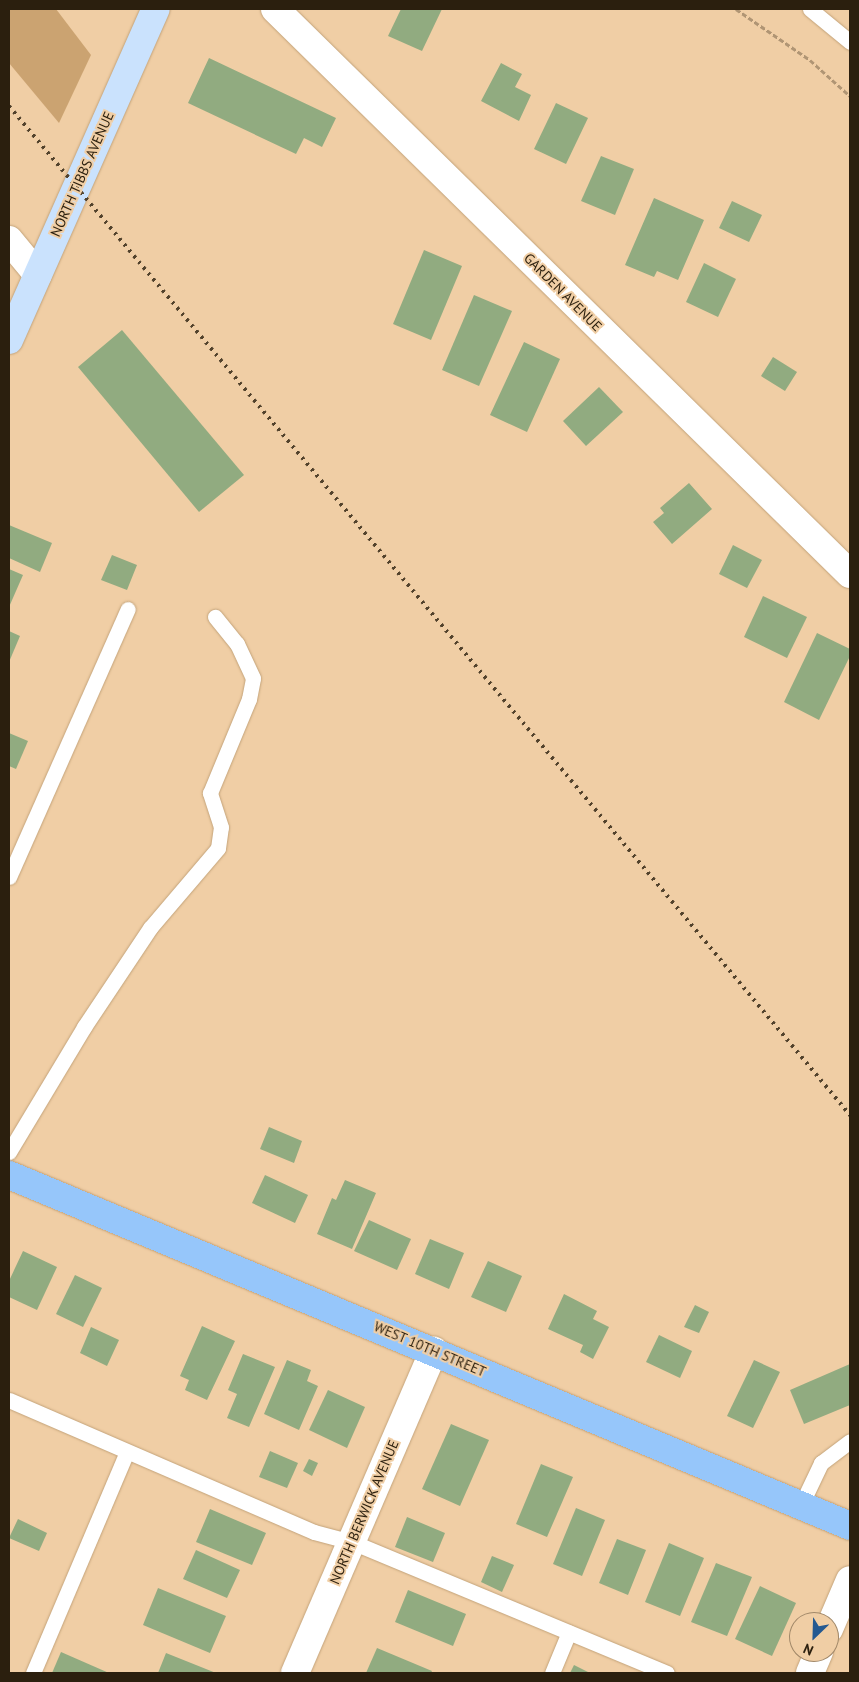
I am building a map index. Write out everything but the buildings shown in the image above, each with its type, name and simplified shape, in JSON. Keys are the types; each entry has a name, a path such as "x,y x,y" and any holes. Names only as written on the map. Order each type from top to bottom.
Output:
{"main road":[{"name":"WEST 10TH STREET","path":"9,1175 850,1526"}],"street":[{"name":"NORTH TIBBS AVENUE","path":"9,340 156,9"},
{"name":"GARDEN AVENUE","path":"275,9 850,574"},
{"path":"9,240 38,275"},
{"name":"NORTH BERWICK AVENUE","path":"295,1673 434,1351"},
{"path":"836,1612 850,1580"}],"lane":[{"path":"810,9 850,42"},
{"path":"9,878 128,609"},
{"path":"9,1152 84,1027 150,928 218,848 221,827 210,793 249,699 253,678 237,644 215,617"},
{"path":"9,1400 314,1532 352,1542 667,1673"},
{"path":"801,1505 820,1463 850,1441"},
{"path":"33,1673 127,1452"},
{"path":"552,1673 569,1632"}],"path":[{"path":"736,9 810,60 850,96"}],"shaded area":[{"path":"9,9 56,9 91,55 59,123 9,63"}],"railway":[{"path":"9,106 850,1115"}]}
